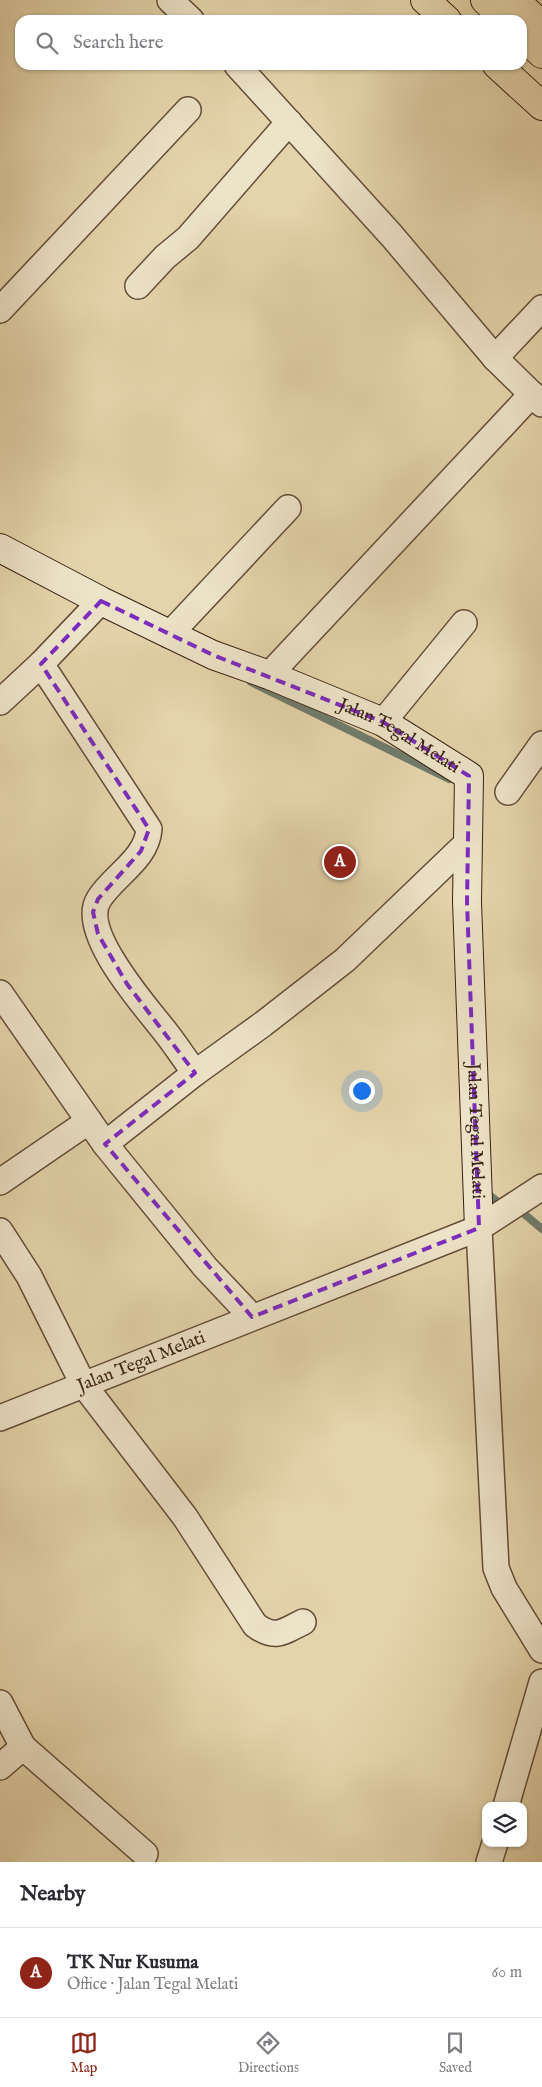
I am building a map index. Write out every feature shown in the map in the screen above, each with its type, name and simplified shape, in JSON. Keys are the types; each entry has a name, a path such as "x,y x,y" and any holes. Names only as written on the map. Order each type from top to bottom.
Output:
{"highway":[{"path":"425,0 442,15"},
{"path":"485,0 501,15"},
{"path":"515,0 542,26"},
{"path":"527,40 542,54"},
{"path":"502,70 542,106"}],"street":[{"path":"170,0 186,15"},
{"path":"242,70 392,236 495,358 537,399 269,675"},
{"path":"0,310 188,110"},
{"path":"138,286 165,257 188,238 289,122"},
{"path":"495,358 542,308"},
{"path":"169,635 288,508"},
{"name":"Jalan Tegal Melati","path":"0,548 101,601 213,655 269,675 383,722 469,776 467,902 479,1228 496,1568 504,1588 540,1643"},
{"path":"0,702 42,664 101,601"},
{"path":"383,722 464,622"},
{"path":"42,664 149,829 148,840 141,852 98,899 93,912 98,934 127,984 195,1073"},
{"path":"508,792 542,744"},
{"path":"105,1144 195,1073 263,1024 345,960 468,842"},
{"path":"0,993 105,1144 205,1267 252,1317"},
{"path":"0,1182 89,1122"},
{"path":"479,1228 542,1187"},
{"name":"Jalan Tegal Melati","path":"0,1418 479,1228"},
{"path":"0,1231 29,1276 83,1384 185,1516 255,1625 265,1633 278,1634 303,1622"},
{"path":"507,1802 542,1682"},
{"path":"0,1703 22,1746 144,1854"},
{"path":"0,1767 22,1746"},
{"path":"490,1862 494,1847"}],"highlighted area":[{"path":"101,601 213,655 383,722 469,776 467,902 479,1228 252,1317 105,1144 195,1073 127,984 98,934 93,912 98,899 141,851 149,829 41,664"}],"waterway":[{"path":"251,682 449,779"},
{"path":"484,1191 498,1202"},
{"path":"523,1213 542,1229"}],"place":[{"name":"TK Nur Kusuma","path":"340,862"}]}
